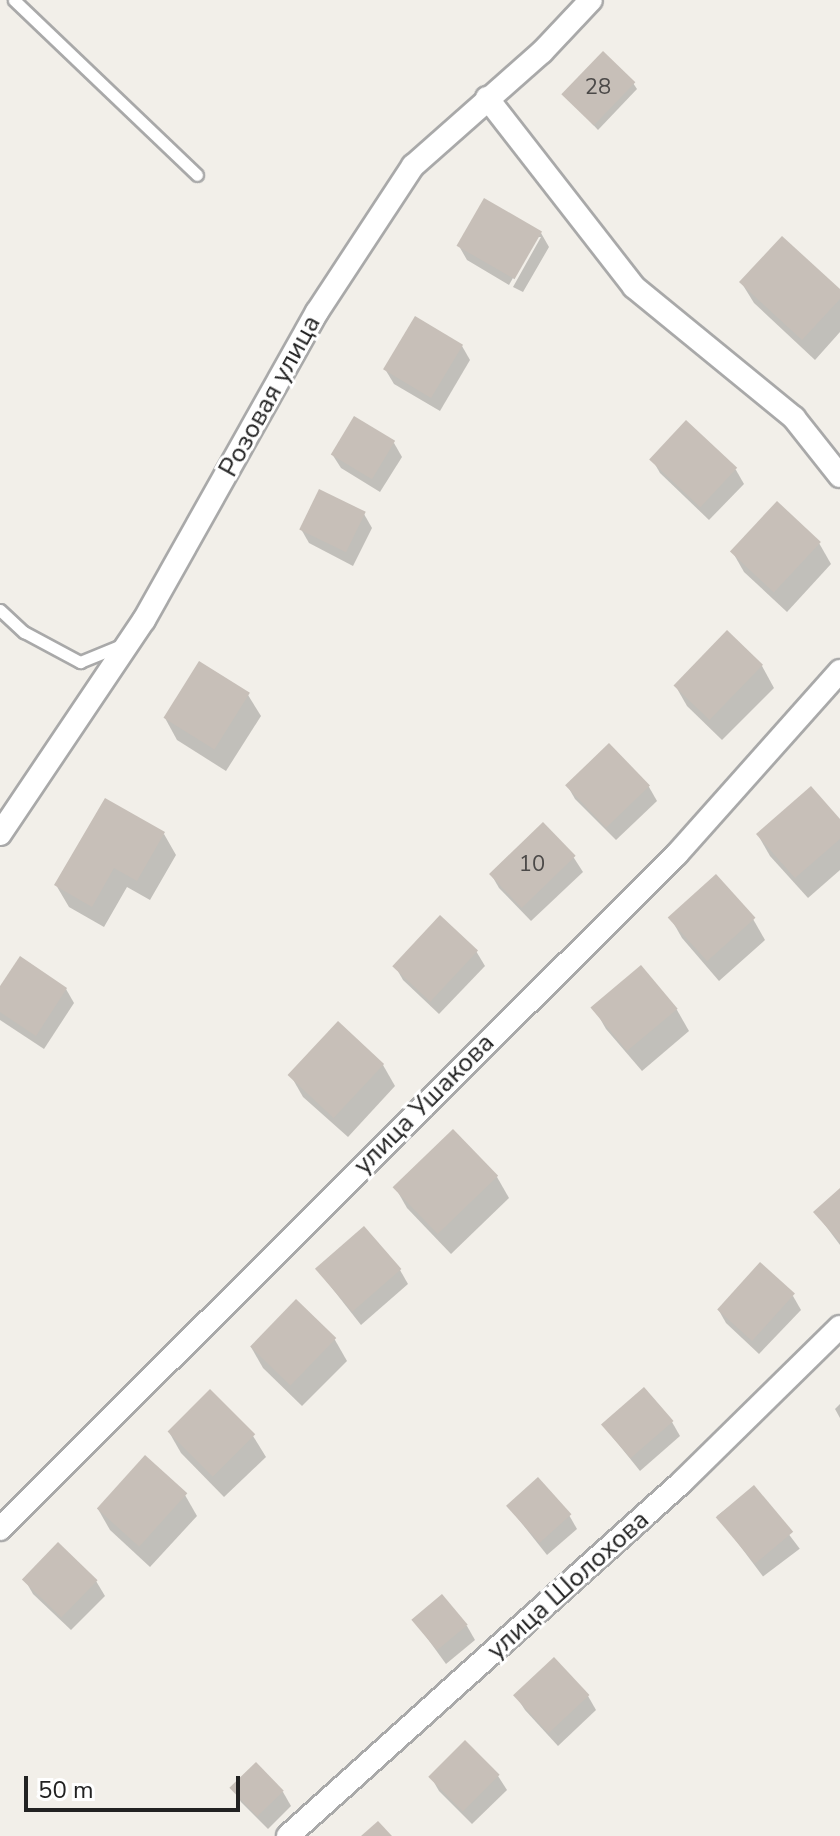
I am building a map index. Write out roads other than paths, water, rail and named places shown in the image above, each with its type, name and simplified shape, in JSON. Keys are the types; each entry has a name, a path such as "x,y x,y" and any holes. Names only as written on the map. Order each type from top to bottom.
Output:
{"street":[{"name":"Розовая улица","path":"0,834 129,642 317,312 413,166 542,52 591,0"},
{"path":"487,98 634,287 794,418 840,476"},
{"name":"улица Ушакова","path":"0,1529 677,854 840,671"},
{"name":"улица Шолохова","path":"288,1836 682,1482 840,1327"}],"lane":[{"path":"14,0 197,175"},
{"path":"0,610 24,632 80,662 129,642"}]}
